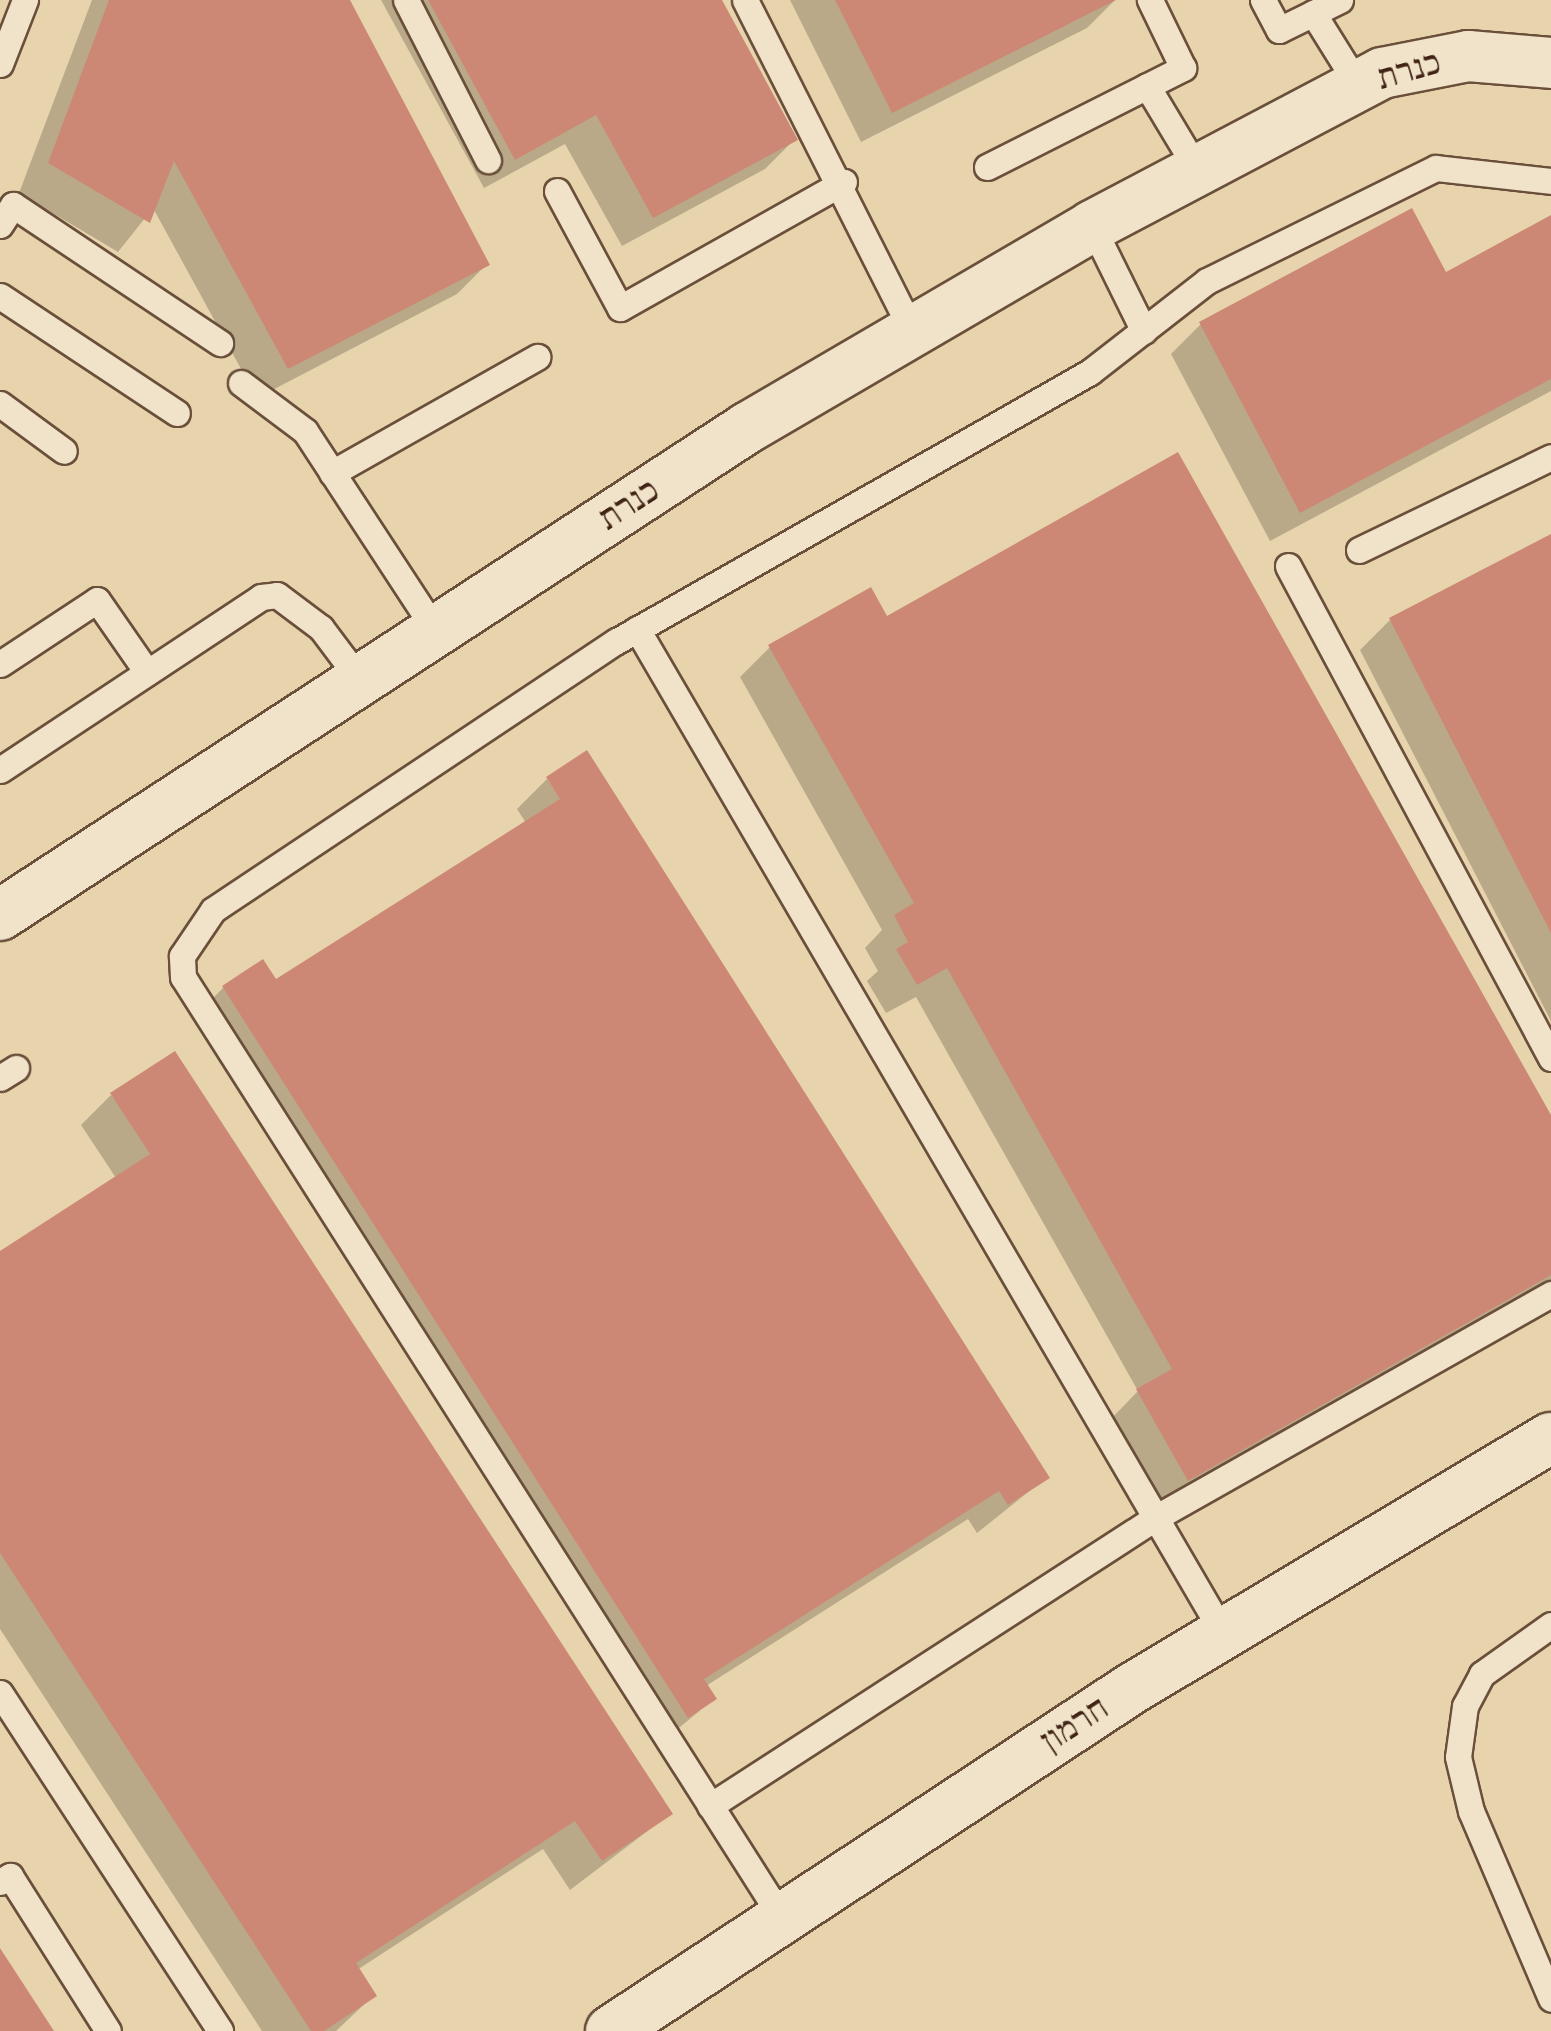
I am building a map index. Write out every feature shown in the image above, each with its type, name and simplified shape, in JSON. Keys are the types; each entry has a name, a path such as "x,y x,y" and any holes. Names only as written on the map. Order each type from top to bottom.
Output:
{"street":[{"name":"כנרת","path":"0,915 912,328 1092,226 1278,130 1429,59 1551,63"},
{"name":"כנרת","path":"1363,92 1491,85 1551,96"},
{"name":"חרמון","path":"611,2031 1223,1633 1551,1438"}],"lane":[{"path":"0,64 26,0"},
{"path":"406,0 488,160"},
{"path":"746,0 844,182 852,215 912,328"},
{"path":"987,167 1183,68 1150,0"},
{"path":"1263,0 1279,30 1340,0"},
{"path":"1313,14 1363,92"},
{"path":"1147,86 1198,171"},
{"path":"782,1918 183,977 182,956 213,910 637,629 1090,372 1206,281 1436,168 1551,181"},
{"path":"557,191 620,308 844,182"},
{"path":"0,225 13,205 220,343"},
{"path":"1092,226 1144,331"},
{"path":"0,296 178,414"},
{"path":"332,473 538,357"},
{"path":"242,382 305,431 436,631"},
{"path":"0,404 64,451"},
{"path":"1359,550 1551,457"},
{"path":"1288,566 1551,1058"},
{"path":"0,770 261,597 277,596 321,628 360,680"},
{"path":"0,664 97,600 147,672"},
{"path":"637,629 1223,1633"},
{"path":"710,1806 1156,1518 1551,1294"},
{"path":"1551,1625 1482,1674 1464,1706 1458,1757 1471,1811 1551,1999"},
{"path":"0,1693 220,2031"},
{"path":"0,1882 10,1876 108,2031"}],"building":[{"path":"109,0 350,0 490,265 288,369 174,161 150,223 48,163"},
{"path":"428,0 722,0 798,140 653,218 596,115 515,160"},
{"path":"835,0 1116,0 892,113"},
{"path":"1412,208 1446,272 1551,215 1551,379 1300,513 1199,322"},
{"path":"1178,452 1551,1115 1551,1275 1188,1481 1136,1389 1172,1369 947,968 917,985 896,949 908,942 894,915 914,903 768,645 871,587 887,616"},
{"path":"1551,534 1551,933 1389,618"},
{"path":"587,750 1050,1478 1008,1505 999,1491 704,1679 717,1699 688,1718 222,986 263,959 276,979 560,799 546,777"},
{"path":"175,1051 673,1814 602,1861 575,1821 356,1963 377,1996 324,2031 311,2031 0,1553 0,1251 150,1154 110,1093"},
{"path":"0,1948 54,2031 0,2031"}]}
